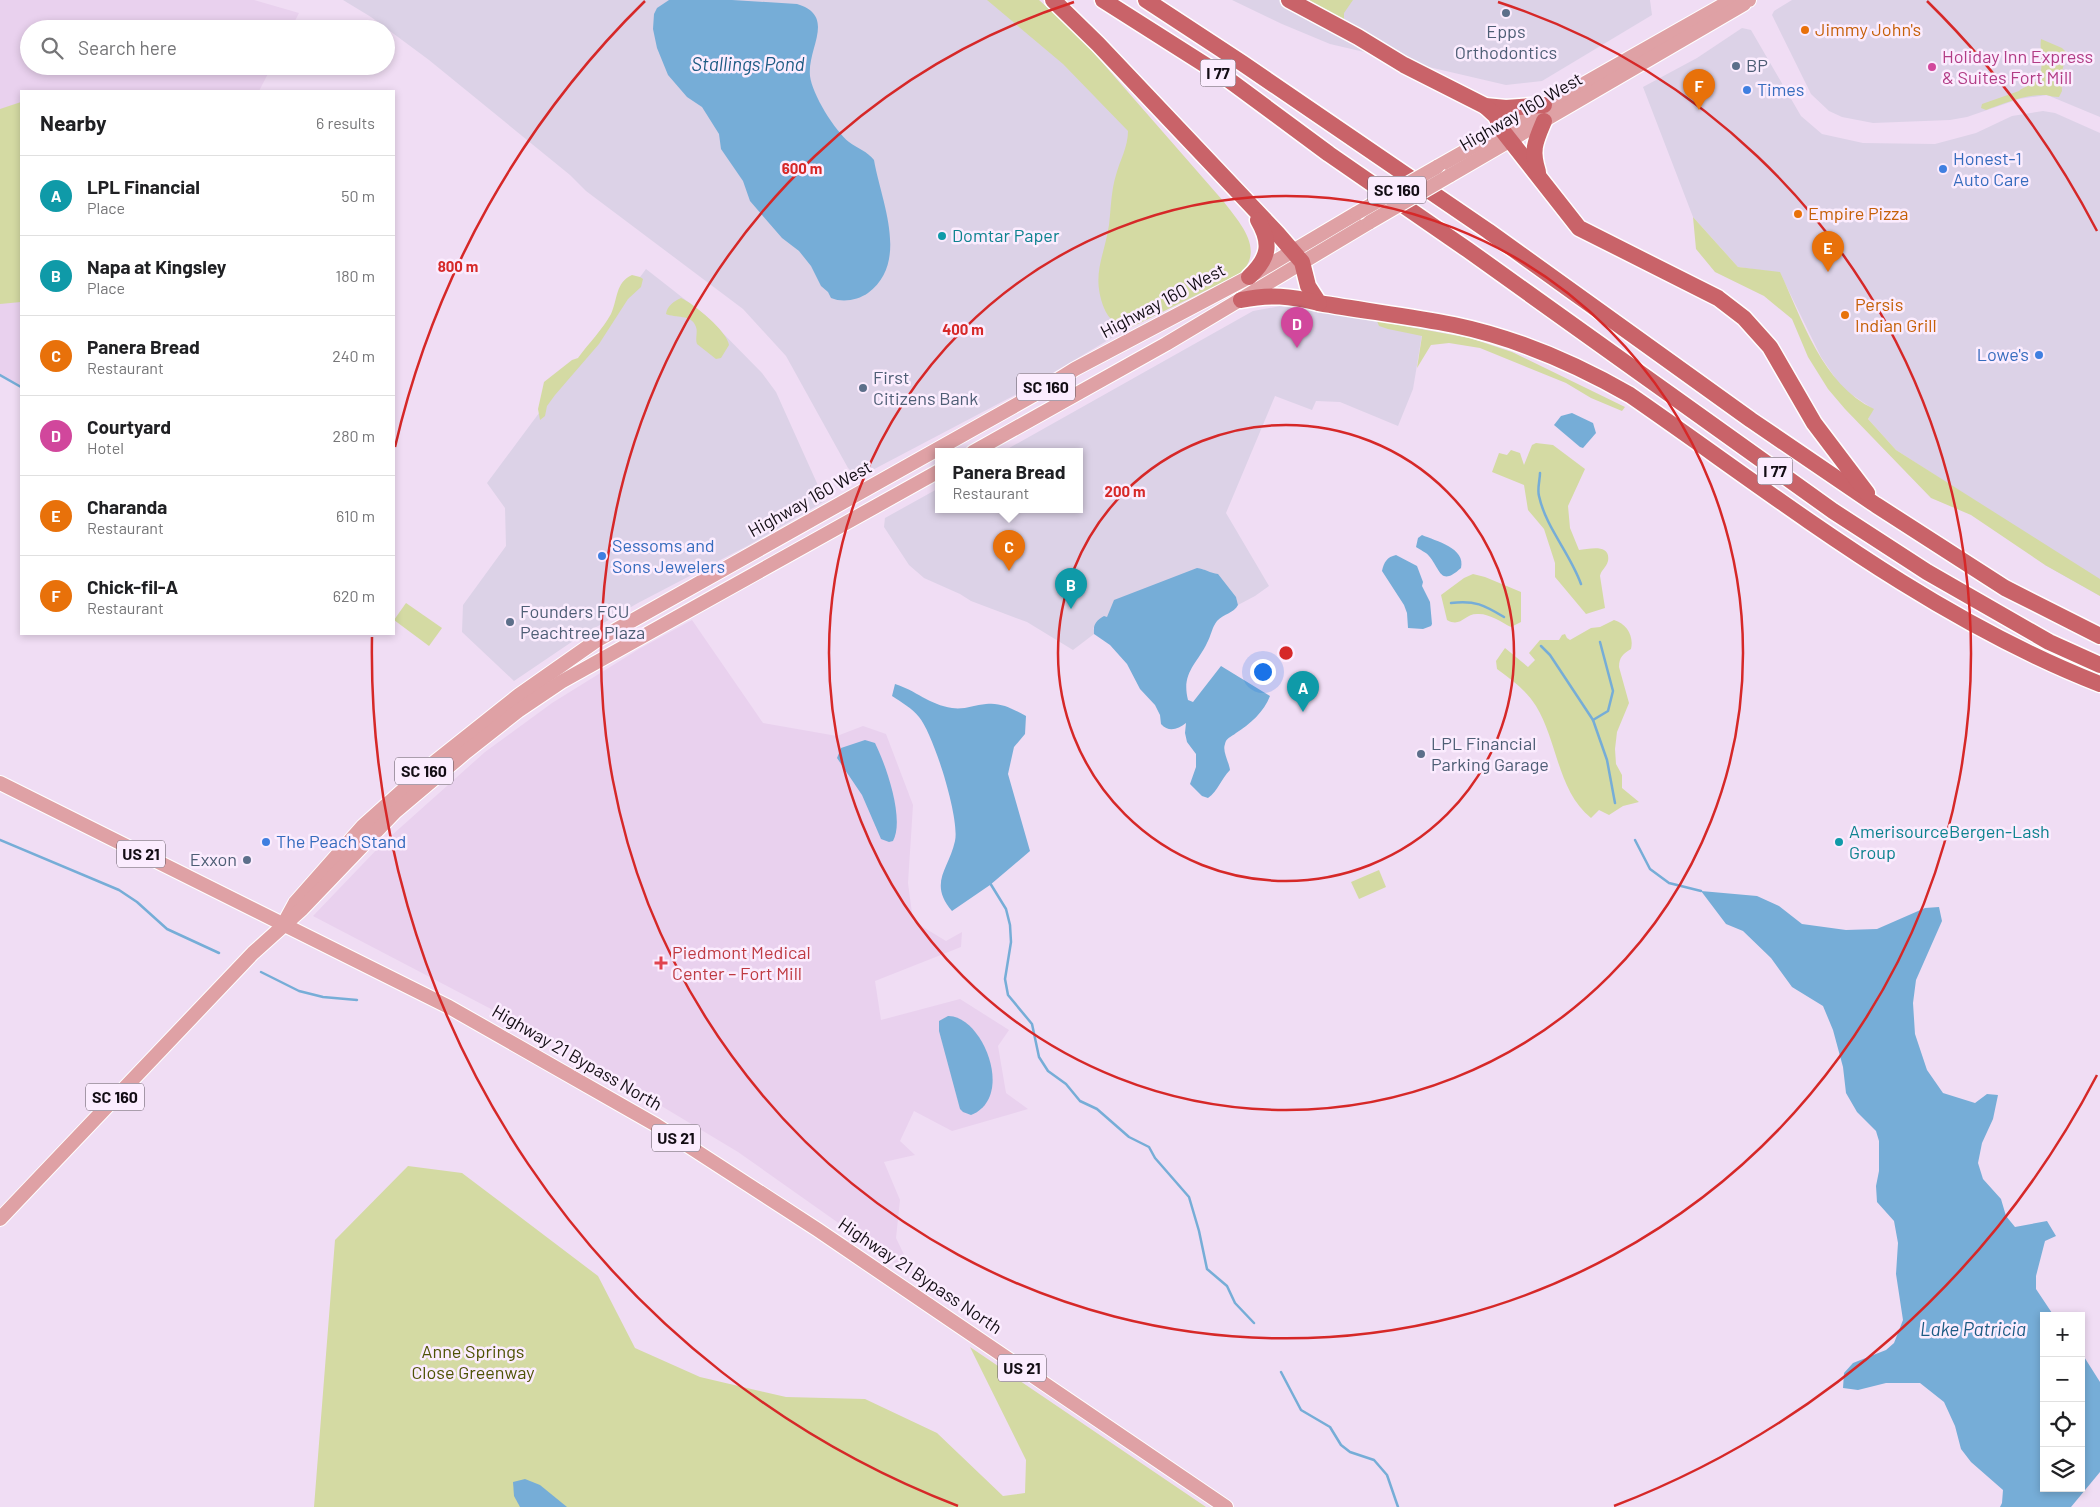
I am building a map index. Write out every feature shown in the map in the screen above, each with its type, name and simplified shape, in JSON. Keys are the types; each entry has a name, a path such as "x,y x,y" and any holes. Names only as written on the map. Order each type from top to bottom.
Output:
{"highway":[{"path":"1053,0 1297,256 1308,286 1319,303"},
{"name":"I 77","path":"1103,0 1229,80 1329,154 1476,256 1833,511 1935,576 2049,642 2100,665"},
{"name":"I 77","path":"1146,0 1242,63 1488,232 1751,420 1876,505 2005,588 2100,636"},
{"path":"1289,0 1358,37 1404,65 1486,106 1496,116 1507,135 1579,228 1718,298 1744,318 1770,347 1814,423 1876,505"},
{"path":"1486,106 1544,113 1534,145 1534,160 1539,174"},
{"path":"1249,277 1262,262 1267,246 1265,232 1251,207"},
{"path":"1241,300 1261,296 1280,296 1455,325 1528,347 1591,373 1630,395 1886,574 1988,632 2100,684"}],"main road":[{"name":"Highway 160 West","path":"939,448 1032,396 1075,369 1249,277 1370,222 1449,176 1507,135 1723,5 1750,0"},
{"name":"Highway 160 West","path":"980,448 1241,300 1297,256 1357,213 1437,167 1507,135"},
{"name":"Highway 160 West","path":"282,925 296,903 363,826 431,764 514,698 596,641 935,451"},
{"name":"SC 160","path":"0,1219 253,953 302,909 395,812 466,752 561,682 935,473"},
{"name":"Highway 21 Bypass North","path":"0,784 449,1008 656,1125 818,1230 1226,1507"}],"shaded area":[{"path":"0,0 254,0 299,13 296,20 20,20 20,75 267,75 260,90 20,90 20,386 0,375"},
{"path":"343,0 998,0 1108,97 1235,269 1015,395 863,475 858,475 848,468 786,356 743,309 586,191 570,175 429,60 395,35 395,20 375,20"},
{"path":"1232,0 1650,0 1652,15 1542,81 1506,85 1330,44"},
{"path":"1792,0 2100,0 2100,117 2047,95 2019,99 1967,117 1950,120 1873,123 1842,117 1829,111 1811,94 1772,15 1774,11"},
{"path":"1742,28 1751,30 1801,116 1822,134 1863,143 1935,144 1976,133 2012,116 2043,111 2055,113 2100,133 2100,596 2045,565 2055,552 1896,450 1868,419 1873,409 1842,388 1821,357 1780,273 1738,267 1693,217 1643,87 1697,58"},
{"path":"646,269 706,316 762,373 776,392 825,501 749,545 638,603 579,637 514,681 462,632 463,605 506,546 505,508 487,483"},
{"path":"1281,306 1423,329 1413,389 1398,426 1340,402 1316,401 1312,410 1275,396 1226,513 1269,586 1238,605 1236,597 1203,569 1107,617 1093,628 1094,634 1073,650 1027,622 971,601 924,578 909,565 884,527 885,518 935,490 935,513 1083,513 1083,448 1009,448 1253,311"},
{"name":"Piedmont Medical Center – Fort Mill","path":"692,620 763,723 837,736 863,726 886,734 913,805 908,883 913,921 946,941 962,932 961,947 875,981 881,1020 960,999 1009,1030 998,1046 1006,1093 1028,1109 952,1131 914,1111 900,1141 915,1155 884,1162 900,1200 896,1238 915,1277 738,1152 558,1044 313,916 382,844 485,752 552,703 639,649"}],"green space":[{"path":"987,0 1039,0 1080,37 1236,218 1247,236 1251,255 1248,264 1241,273 1130,328 1117,324 1108,316 1100,296 1099,275 1109,225 1114,181 1125,148 1128,131 1063,64"},
{"path":"1297,0 1353,0 1344,13 1344,24"},
{"path":"2041,39 2062,48 2067,53 2061,75 2062,91 2059,97 2038,95 1986,110 1981,108 1982,104 2019,91 2036,81 2041,72"},
{"path":"20,102 20,302 0,304 0,109"},
{"path":"1693,217 1738,267 1780,272 1806,330 1827,368 1856,398 1874,409 1868,419 1896,450 2100,579 2100,596 2045,565 1971,515 1931,498 1828,389 1808,357 1792,319 1764,296 1715,272 1696,249"},
{"path":"632,275 643,279 641,287 628,299 599,344 555,395 547,406 545,416 540,420 538,409 544,382 572,360 578,358 608,320 620,287"},
{"path":"681,298 717,326 727,339 729,345 721,358 716,359 697,344 697,329 691,320 666,314 671,304"},
{"path":"1377,321 1470,338 1512,352 1625,407 1622,411 1591,398 1566,383 1480,348 1449,343 1431,345 1417,368 1422,336 1379,326"},
{"path":"1536,443 1553,445 1585,469 1568,506 1570,528 1579,550 1598,548 1603,549 1608,555 1608,561 1600,576 1605,608 1586,614 1555,577 1555,563 1544,529 1528,510 1524,485 1492,472 1499,453 1507,455 1511,450 1520,453 1524,465 1532,445"},
{"path":"1473,574 1521,592 1521,622 1511,627 1495,618 1481,614 1469,616 1459,622 1447,620 1441,595 1464,578"},
{"path":"406,603 442,628 429,646 395,621"},
{"path":"1614,620 1623,624 1626,628 1632,644 1631,649 1622,656 1619,664 1629,703 1617,732 1616,764 1622,775 1622,788 1639,802 1623,806 1609,815 1599,810 1591,818 1580,807 1564,780 1549,735 1536,706 1523,690 1497,669 1496,661 1505,648 1528,667 1535,660 1529,653 1540,640 1559,640 1565,634 1570,640 1591,628 1600,627"},
{"path":"1379,870 1386,887 1359,899 1351,882"},
{"name":"Anne Springs Close Greenway","path":"408,1166 462,1173 598,1276 635,1348 700,1377 786,1397 865,1399 937,1433 1003,1496 1025,1493 1026,1460 970,1347 1206,1507 314,1507 335,1240"}],"water":[{"name":"Stallings Pond","path":"669,0 732,0 797,4 809,9 815,16 818,25 810,65 812,84 825,112 837,130 849,142 866,152 874,160 886,212 890,248 888,265 881,280 868,293 850,300 831,298 828,292 821,286 811,266 799,251 782,238 750,201 743,181 721,149 719,134 702,107 687,97 668,75 657,48 653,29 654,14 657,8"},
{"path":"1572,413 1593,423 1596,433 1583,448 1554,425 1561,416"},
{"path":"1422,535 1455,550 1461,561 1461,568 1449,576 1442,574 1428,555 1416,547 1418,538"},
{"path":"1396,555 1417,566 1423,582 1422,586 1430,602 1431,626 1423,629 1408,628 1407,613 1404,605 1382,571 1386,560"},
{"path":"1197,568 1218,574 1236,597 1238,605 1234,610 1217,621 1207,643 1191,669 1186,691 1188,700 1193,702 1221,666 1270,696 1256,717 1226,740 1224,750 1230,770 1208,798 1202,796 1190,784 1196,767 1196,754 1187,742 1185,733 1186,723 1174,729 1164,727 1161,724 1160,715 1155,705 1140,689 1127,664 1110,645 1094,634 1097,621 1104,616 1107,617 1114,600"},
{"path":"895,684 930,701 952,708 997,704 1026,716 1025,734 1014,747 1008,774 1030,851 990,885 952,911 945,901 941,884 942,876 955,841 956,830 950,797 932,741 919,717 892,696"},
{"path":"865,740 875,743 893,792 897,820 893,841 889,842 881,839 862,795 837,758 841,748"},
{"name":"Lake Patricia","path":"1701,891 1757,896 1779,906 1802,924 1846,930 1877,929 1925,908 1939,907 1942,921 1916,980 1913,1003 1915,1034 1927,1070 1943,1093 1975,1103 1987,1094 1998,1095 1993,1119 1982,1143 1978,1163 1983,1179 2001,1199 2006,1216 2015,1227 2047,1221 2056,1236 2045,1241 2036,1276 2036,1289 2051,1312 2040,1312 2040,1492 2083,1492 2071,1507 2000,1507 2003,1490 1971,1462 1961,1449 1955,1426 1944,1402 1920,1383 1886,1383 1858,1390 1843,1388 1844,1373 1853,1363 1886,1350 1894,1343 1903,1320 1896,1274 1898,1243 1894,1221 1877,1202 1876,1186 1879,1171 1879,1141 1876,1131 1857,1112 1846,1093 1843,1067 1833,1030 1823,1006 1792,987 1771,958 1743,931 1726,924"},
{"path":"948,1016 961,1019 972,1029 982,1042 989,1058 992,1076 991,1092 984,1106 971,1115 960,1109 939,1031 939,1021"},
{"name":"Lake Patricia","path":"2085,1358 2100,1382 2100,1472 2085,1490"},
{"path":"525,1479 540,1485 567,1507 520,1507 514,1496 513,1482"}],"waterway":[{"path":"0,375 20,386"},
{"path":"1540,473 1538,493 1542,508 1581,584"},
{"path":"1451,603 1467,602 1479,604 1504,617"},
{"path":"1593,720 1608,711 1613,691 1600,642"},
{"path":"1541,646 1550,655 1593,720 1607,760 1615,803"},
{"path":"0,840 119,890 137,902 167,929 219,953"},
{"path":"1635,840 1650,869 1669,883 1701,891"},
{"path":"990,883 1006,909 1010,925 1011,942 1005,979 1008,995 1032,1024 1039,1057 1048,1071 1066,1084 1080,1101 1097,1109 1129,1137 1149,1147 1155,1158 1189,1197 1207,1269 1227,1286 1235,1303 1254,1323"},
{"path":"261,972 299,991 323,997 357,1000"},
{"path":"1281,1372 1301,1410 1330,1427 1341,1445 1350,1452 1374,1460 1387,1475 1398,1507"}],"place":[{"name":"Epps Orthodontics","path":"1506,13"},
{"name":"Jimmy John's","path":"1805,30"},
{"name":"BP","path":"1736,66"},
{"name":"Holiday Inn Express & Suites Fort Mill","path":"1932,67"},
{"name":"Times","path":"1747,90"},
{"name":"Chick-fil-A","path":"1699,110"},
{"name":"Honest-1 Auto Care","path":"1943,169"},
{"name":"Empire Pizza","path":"1798,214"},
{"name":"Domtar Paper","path":"942,236"},
{"name":"Charanda","path":"1828,272"},
{"name":"Persis Indian Grill","path":"1845,315"},
{"name":"Courtyard","path":"1297,348"},
{"name":"Lowe's","path":"2039,355"},
{"name":"First Citizens Bank","path":"863,388"},
{"name":"Sessoms and Sons Jewelers","path":"602,556"},
{"name":"Panera Bread","path":"1009,571"},
{"name":"Napa at Kingsley","path":"1071,609"},
{"name":"Founders FCU Peachtree Plaza","path":"510,622"},
{"name":"LPL Financial","path":"1303,712"},
{"name":"LPL Financial Parking Garage","path":"1421,754"},
{"name":"The Peach Stand","path":"266,842"},
{"name":"AmerisourceBergen-Lash Group","path":"1839,842"},
{"name":"Exxon","path":"247,860"},
{"name":"Piedmont Medical Center – Fort Mill","path":"661,963"}]}
